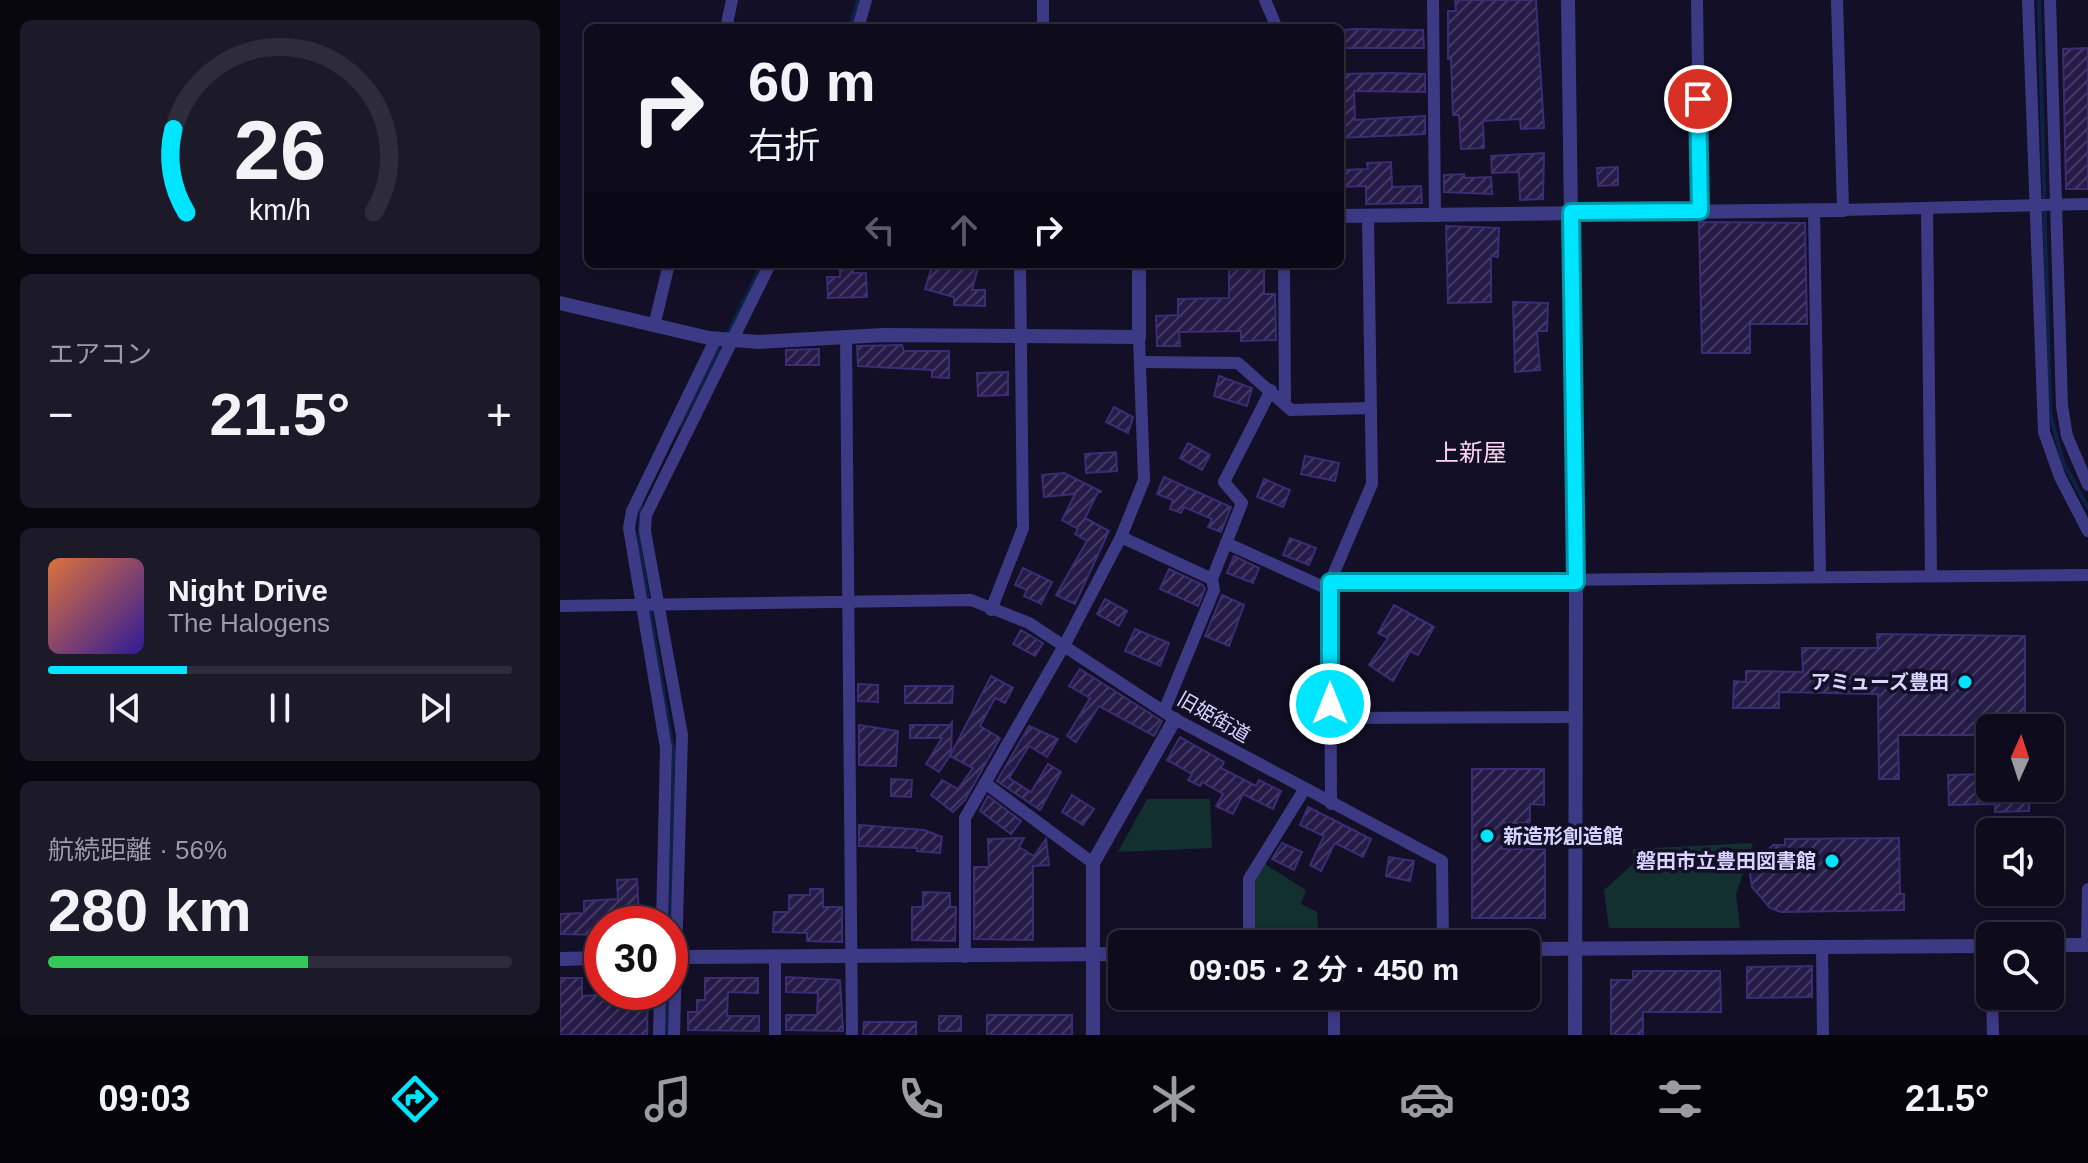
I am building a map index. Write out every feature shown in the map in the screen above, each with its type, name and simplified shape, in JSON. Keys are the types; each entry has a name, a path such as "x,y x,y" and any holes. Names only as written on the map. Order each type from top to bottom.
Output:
{"street":[{"path":"727,24 732,0"},
{"path":"859,24 866,0"},
{"path":"1043,0 1043,24"},
{"path":"1265,0 1275,24"},
{"path":"1433,0 1435,216"},
{"path":"1568,0 1576,582 1575,1035"},
{"path":"1697,0 1700,211"},
{"path":"1837,0 1843,210"},
{"path":"2028,0 2033,208 2044,432 2050,453 2088,531"},
{"path":"2050,0 2062,406 2067,436 2088,485"},
{"path":"1344,216 2033,208 2088,204"},
{"path":"1927,208 1931,576"},
{"path":"1814,210 1820,576"},
{"path":"1331,804 1330,586 1372,484 1368,217"},
{"path":"654,326 668,268"},
{"path":"675,906 682,735 657,606 645,531 646,515 768,268"},
{"path":"991,610 1023,528 1020,268"},
{"path":"965,957 965,818 1065,644 1121,537 1144,480 1139,268"},
{"path":"1284,268 1285,404"},
{"path":"560,303 654,326 735,340 1139,337"},
{"path":"846,337 852,1035"},
{"path":"662,906 666,748 631,542 632,511 716,338"},
{"path":"1140,362 1238,363 1291,410 1371,408"},
{"path":"1093,1035 1093,863 1170,715 1214,590 1212,579 1242,503 1224,482 1271,390"},
{"path":"1121,537 1212,579"},
{"path":"1226,543 1330,586 1820,576 2088,575"},
{"name":"旧姫街道","path":"849,601 971,600 1029,623 1170,715 1304,790 1442,861 1443,930"},
{"path":"560,606 849,601"},
{"path":"1330,718 1575,717"},
{"path":"985,783 1093,863"},
{"path":"1249,930 1249,879 1304,790"},
{"path":"2064,945 2087,945 2088,889"},
{"path":"1540,949 1976,946"},
{"path":"1822,947 1823,1035"},
{"path":"688,957 1108,954"},
{"path":"775,957 775,1035"},
{"path":"560,959 584,958"},
{"path":"659,1035 660,1010"},
{"path":"674,1010 674,1035"},
{"path":"1334,1010 1334,1035"},
{"path":"1992,1010 1993,1035"}],"green space":[{"path":"1147,799 1210,799 1212,848 1118,852"},
{"path":"1753,843 1736,894 1740,928 1609,928 1604,890 1633,864 1633,849"},
{"path":"1260,861 1306,890 1301,904 1317,912 1318,930 1249,930 1249,879"}],"building":[{"path":"1455,0 1536,0 1544,128 1521,129 1520,119 1483,121 1484,148 1461,149 1459,115 1453,115 1451,59 1448,59 1448,11 1456,11"},
{"path":"1344,30 1423,30 1424,48 1344,48"},
{"path":"2088,48 2088,189 2066,189 2063,49"},
{"path":"1344,74 1425,74 1425,92 1354,91 1355,120 1425,116 1425,134 1344,138"},
{"path":"1544,153 1543,199 1520,200 1519,172 1492,173 1491,156"},
{"path":"1391,162 1392,187 1421,186 1422,203 1366,204 1366,186 1344,187 1344,170 1368,169 1367,163"},
{"path":"1618,167 1618,185 1598,186 1597,168"},
{"path":"1464,174 1465,178 1491,177 1492,194 1444,192 1444,175"},
{"path":"1699,222 1805,223 1807,324 1750,324 1750,353 1702,353"},
{"path":"1446,226 1499,228 1498,257 1491,256 1491,302 1448,303"},
{"path":"932,268 978,268 972,290 985,290 985,306 954,305 954,297 925,289"},
{"path":"1229,268 1264,268 1264,294 1275,294 1276,340 1241,341 1241,331 1179,332 1180,346 1157,346 1156,316 1178,315 1178,299 1229,298"},
{"path":"853,269 853,273 866,273 867,297 828,298 827,277 840,277 840,270"},
{"path":"1513,302 1548,303 1547,331 1537,331 1540,370 1515,372"},
{"path":"902,345 904,351 949,351 949,378 932,377 932,370 858,366 857,346"},
{"path":"819,349 819,365 786,365 786,350"},
{"path":"1008,372 1008,395 978,396 977,373"},
{"path":"1219,376 1252,388 1247,406 1214,396"},
{"path":"1114,407 1133,417 1128,433 1106,422"},
{"path":"1188,443 1210,455 1202,470 1180,458"},
{"path":"1116,452 1117,471 1086,473 1085,454"},
{"path":"1305,456 1339,463 1335,481 1301,474"},
{"path":"1064,473 1102,492 1098,492 1085,518 1109,531 1075,604 1056,595 1087,541 1075,534 1078,529 1062,520 1075,494 1044,497 1042,475"},
{"path":"1164,477 1231,507 1221,532 1208,527 1212,519 1184,507 1181,513 1170,509 1173,500 1157,494"},
{"path":"1264,479 1290,490 1283,507 1257,497"},
{"path":"1290,538 1316,548 1309,565 1283,555"},
{"path":"1234,556 1259,568 1253,583 1227,573"},
{"path":"1023,568 1052,582 1041,604 1024,596 1027,590 1015,585"},
{"path":"1169,569 1203,585 1205,589 1198,606 1160,589"},
{"path":"1222,595 1244,605 1229,646 1205,636"},
{"path":"1105,599 1127,611 1119,626 1097,614"},
{"path":"1394,605 1434,627 1418,655 1410,651 1393,681 1369,665 1388,638 1378,633"},
{"path":"1135,629 1169,643 1160,666 1125,651"},
{"path":"1021,630 1043,643 1035,656 1013,644"},
{"path":"1877,634 2025,636 2025,714 1976,714 1976,735 1898,735 1899,779 1879,779 1878,694 1779,692 1779,708 1733,708 1734,681 1746,682 1746,671 1803,672 1802,648 1878,648"},
{"path":"1080,669 1162,721 1154,736 1099,706 1076,742 1067,736 1090,698 1069,686"},
{"path":"991,676 1013,688 1005,703 995,698 980,726 1000,738 965,800 953,812 931,795 942,780 958,789 973,768 950,756"},
{"path":"858,684 878,685 878,702 858,701"},
{"path":"905,686 953,686 952,703 905,703"},
{"path":"952,722 951,754 939,772 926,764 942,738 910,738 910,725 950,725"},
{"path":"859,725 898,731 896,766 859,765"},
{"path":"1029,726 1058,739 1047,757 1029,746 1009,778 1031,792 1048,764 1061,772 1040,810 997,781"},
{"path":"1180,737 1224,762 1221,768 1256,786 1259,780 1281,791 1273,809 1243,794 1233,814 1216,806 1223,794 1202,782 1200,786 1188,780 1192,774 1167,760"},
{"name":"新造形創造館","path":"1472,769 1544,769 1544,805 1530,804 1530,823 1502,823 1502,849 1545,849 1545,918 1472,918"},
{"path":"1976,774 1976,802 2029,802 2029,811 1995,812 1995,804 1949,805 1948,775"},
{"path":"891,779 912,780 911,797 891,796"},
{"path":"1072,795 1094,809 1083,825 1062,812"},
{"path":"988,796 1021,821 1011,834 980,811"},
{"path":"1308,807 1371,839 1363,857 1335,843 1321,871 1310,865 1324,836 1300,825"},
{"path":"859,825 924,830 942,837 940,853 917,851 917,848 859,846"},
{"path":"1024,838 1019,847 1034,856 1046,839 1049,865 1033,866 1033,940 974,939 974,867 989,867 988,839"},
{"path":"1899,838 1900,894 1904,894 1904,910 1781,912 1770,908 1752,887 1750,874 1754,862 1773,845 1785,845 1785,839"},
{"path":"1282,843 1302,852 1294,870 1272,859"},
{"path":"1389,857 1414,861 1410,881 1386,876"},
{"path":"637,879 639,906 584,906 584,901 618,899 617,880"},
{"path":"810,889 823,889 823,907 842,907 842,942 807,941 807,933 773,932 774,912 789,912 789,895 810,895"},
{"path":"923,892 950,893 950,907 956,907 955,941 912,940 912,907 923,907"},
{"path":"584,913 584,935 560,934 560,914"},
{"path":"1812,966 1812,997 1747,998 1747,967"},
{"path":"1633,971 1720,971 1721,1012 1643,1012 1643,1035 1611,1035 1611,980 1633,980"},
{"path":"786,977 840,980 843,1031 786,1030 786,1015 817,1015 818,993 786,992"},
{"path":"560,978 582,978 584,1010 648,1010 647,1035 560,1035"},
{"path":"705,978 758,978 758,993 728,992 727,1016 759,1016 759,1031 688,1030 688,1012 697,1012 697,1000 705,1000"},
{"path":"987,1015 1072,1015 1072,1035 987,1035"},
{"path":"939,1016 961,1016 961,1031 939,1031"},
{"path":"864,1022 916,1022 916,1035 863,1035"}],"waterway":[{"path":"851,24 858,0"},
{"path":"2039,0 2050,413 2063,462 2088,508"},
{"path":"726,337 760,268"},
{"path":"680,426 721,345"},
{"path":"641,505 639,545 674,756 670,906"},
{"path":"666,1035 667,1010"}],"place":[{"name":"アミューズ豊田","path":"1965,682"},
{"name":"新造形創造館","path":"1487,836"},
{"name":"磐田市立豊田図書館","path":"1832,861"}],"district":[{"name":"上新屋","path":"1471,452"}],"route":[{"path":"1330,704 1330,582 1576,582 1571,212 1700,211 1698,99"}]}
